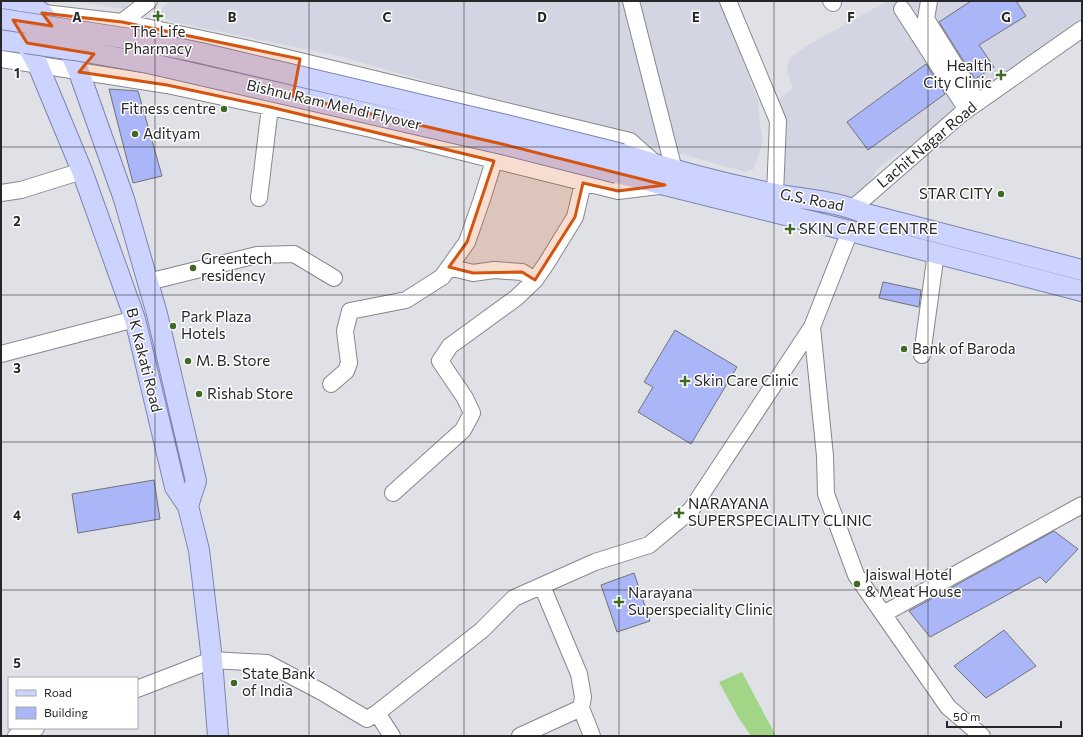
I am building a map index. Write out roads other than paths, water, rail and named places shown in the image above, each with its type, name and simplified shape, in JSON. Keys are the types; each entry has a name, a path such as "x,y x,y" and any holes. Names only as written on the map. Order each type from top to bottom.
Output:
{"main road":[{"path":"24,1 42,13 67,46 79,72 124,199 157,314 196,481 188,506"},
{"name":"Bishnu Ram Mehdi Flyover","path":"3,9 101,34 209,54 499,123 622,154 665,173"},
{"name":"B K Kakati Road","path":"3,9 38,65 82,171 135,319 175,487 188,506 199,550 212,660 218,736"},
{"name":"Bishnu Ram Mehdi Flyover","path":"1,40 74,50 148,63 502,144 616,173 665,173"},
{"name":"G.S. Road","path":"665,173 853,208 866,214 1082,270"},
{"name":"G.S. Road","path":"665,173 850,231 1082,291"}],"street":[{"path":"79,72 122,22 149,1"},
{"path":"631,1 665,173"},
{"path":"728,1 778,121 775,194"},
{"path":"929,1 926,19 972,106"},
{"path":"3,9 122,22 300,59 630,141 665,173"},
{"path":"902,9 972,106"},
{"name":"Lachit Nagar Road","path":"853,208 972,106 1082,29"},
{"path":"254,103 263,52"},
{"path":"1,59 166,85 254,103 371,129 618,191 665,173"},
{"path":"290,111 300,59"},
{"path":"259,198 270,107"},
{"path":"331,384 346,371 349,362 345,331 350,311 406,300 442,277 467,242 494,161"},
{"path":"1,193 20,190 82,171"},
{"path":"393,492 463,430 472,414 465,398 440,361 450,346 516,298 535,280 575,217 583,183"},
{"path":"138,689 212,660 267,663 322,692 367,719 377,713 482,630 514,598 596,562 650,545 691,510 812,327 850,231"},
{"path":"922,355 936,253"},
{"path":"148,282 257,255 294,254 334,278"},
{"path":"449,267 473,273 494,270 522,272 535,280"},
{"path":"1,354 135,319"},
{"path":"812,327 825,456 826,494 856,575 948,708 982,736"},
{"path":"883,614 1082,505"},
{"path":"542,586 579,674 583,697 581,708 592,736"},
{"path":"520,736 581,708"},
{"path":"377,713 392,736"},
{"path":"16,736 34,729"}],"place":[{"name":"The Life Pharmacy","path":"158,16"},
{"name":"Health City Clinic","path":"1001,75"},
{"name":"Fitness centre","path":"224,109"},
{"name":"Adityam","path":"135,134"},
{"name":"STAR CITY","path":"1001,194"},
{"name":"SKIN CARE CENTRE","path":"790,229"},
{"name":"Greentech residency","path":"193,268"},
{"name":"Park Plaza Hotels","path":"173,326"},
{"name":"Bank of Baroda","path":"904,349"},
{"name":"M. B. Store","path":"188,361"},
{"name":"Skin Care Clinic","path":"685,381"},
{"name":"Rishab Store","path":"199,394"},
{"name":"NARAYANA SUPERSPECIALITY CLINIC","path":"679,513"},
{"name":"Jaiswal Hotel & Meat House","path":"857,584"},
{"name":"Narayana Superspeciality Clinic","path":"619,602"},
{"name":"State Bank of India","path":"234,683"}]}
